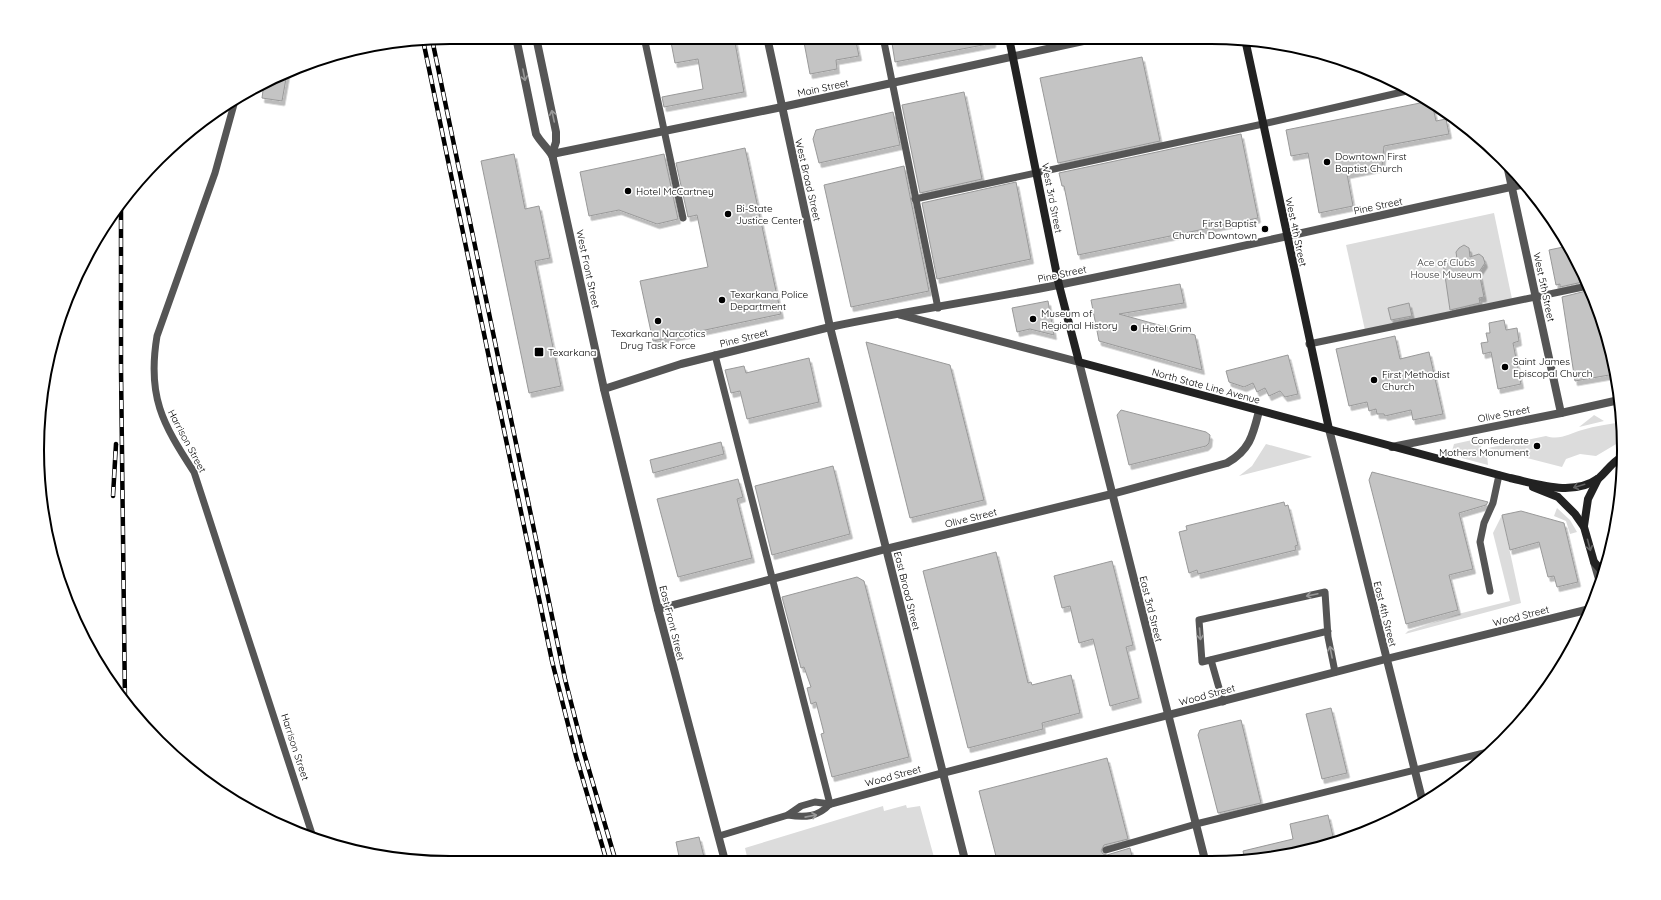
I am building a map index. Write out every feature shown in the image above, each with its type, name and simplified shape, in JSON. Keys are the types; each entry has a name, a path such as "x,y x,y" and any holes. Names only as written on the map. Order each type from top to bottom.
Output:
{"main road":[{"name":"West 3rd Street","path":"1010,44 1059,285 1079,362"},
{"name":"West 4th Street","path":"1246,46 1329,429"},
{"name":"North State Line Avenue","path":"1079,362 1510,478 1567,488 1584,484 1598,478 1607,468 1617,461"},
{"name":"North State Line Avenue","path":"1510,478 1558,497 1575,514 1584,527 1594,562 1599,568"},
{"path":"1584,527 1588,499 1598,478"}],"street":[{"name":"West Front Street","path":"517,44 536,134 542,144 552,154"},
{"name":"West Front Street","path":"537,44 556,132 556,142 552,154 604,390"},
{"name":"West Broad Street","path":"769,44 830,328"},
{"name":"Main Street","path":"552,154 891,84 1069,44"},
{"name":"West 5th Street","path":"1509,175 1561,413"},
{"name":"Pine Street","path":"604,390 681,364 896,313 938,308 1059,285 1519,185"},
{"name":"North State Line Avenue","path":"896,313 1079,362"},
{"name":"East Broad Street","path":"830,328 964,856"},
{"name":"East 3rd Street","path":"1079,362 1204,856"},
{"name":"East Front Street","path":"604,390 658,609 724,856"},
{"name":"Olive Street","path":"1392,446 1614,401"},
{"name":"Olive Street","path":"658,609 886,548 1112,494 1227,464 1239,457 1248,446 1259,411"},
{"name":"East 4th Street","path":"1329,429 1421,797"},
{"path":"1594,562 1597,574"},
{"name":"Wood Street","path":"830,804 1335,672 1584,611"}],"lane":[{"path":"646,44 683,218"},
{"path":"884,44 938,308"},
{"path":"915,199 1263,124 1402,92"},
{"name":"Harrison Street","path":"233,106 215,173 157,336 154,363 155,396 172,438 194,472 312,831"},
{"path":"1310,344 1583,287"},
{"path":"715,356 830,804"},
{"path":"1490,591 1480,548 1480,537 1493,503 1499,475"},
{"path":"1328,631 1202,662 1199,620 1325,592 1328,631 1335,672"},
{"path":"1211,660 1223,702"},
{"path":"1106,850 1196,824 1480,754"},
{"path":"719,836 788,815 801,806 815,802 830,804"},
{"path":"788,815 802,817 816,815 830,804"}],"green space":[{"name":"Ace of Clubs House Museum","path":"1494,213 1512,299 1365,330 1346,245"},
{"path":"1594,415 1604,421 1579,427 1593,416"},
{"path":"1616,423 1617,444 1596,456 1580,454 1566,459 1562,467 1488,448 1546,436 1556,438 1592,427"},
{"path":"1477,439 1483,441 1480,450 1487,455 1488,465 1458,457 1452,451 1454,444"},
{"path":"1266,444 1312,457 1239,476 1252,466"},
{"path":"1557,508 1570,520 1577,532 1570,534 1566,521 1554,516"},
{"path":"1502,515 1521,603 1405,634 1408,631 1462,613 1510,601 1493,533"},
{"path":"906,805 907,808 920,806 934,856 747,856 745,848 883,806 884,811"}],"building":[{"path":"671,44 735,44 744,92 664,107 662,97 703,89 698,59 675,63"},
{"path":"804,44 856,44 859,56 836,60 837,69 810,74"},
{"path":"892,44 988,44 895,62"},
{"path":"1142,57 1160,141 1058,163 1040,78"},
{"path":"286,79 282,101 262,98 263,90"},
{"path":"964,92 982,179 920,193 902,105"},
{"name":"Downtown First Baptist Church","path":"1422,103 1434,110 1436,121 1446,119 1449,134 1384,146 1382,167 1347,174 1353,206 1319,213 1308,153 1291,156 1286,130"},
{"path":"893,112 900,145 819,163 813,139 816,130"},
{"path":"1241,134 1258,218 1078,255 1064,186 1062,186 1059,173"},
{"name":"Bi-State Justice Center","path":"745,148 781,314 653,341 640,281 708,267 697,215 688,217 676,163"},
{"path":"514,154 525,209 539,206 550,258 535,261 561,386 529,393 481,161"},
{"name":"Hotel McCartney","path":"664,154 678,219 657,224 619,210 589,216 580,172"},
{"path":"904,166 929,291 851,307 824,185"},
{"path":"1016,182 1031,259 937,279 922,203"},
{"path":"1464,245 1469,248 1470,257 1479,254 1483,257 1485,263 1479,272 1484,297 1479,298 1480,303 1450,310 1443,262 1457,259 1456,252"},
{"path":"1563,247 1580,282 1560,287 1560,284 1556,285 1549,250"},
{"name":"Hotel Grim","path":"1180,284 1184,303 1119,314 1195,335 1202,370 1099,341 1091,300"},
{"path":"1584,291 1603,345 1610,375 1575,381 1562,297"},
{"name":"Museum of Regional History","path":"1048,301 1054,335 1030,329 1017,332 1012,308"},
{"path":"1409,303 1412,316 1391,320 1388,308"},
{"name":"Saint James Episcopal Church","path":"1504,320 1506,330 1517,328 1519,341 1513,343 1521,384 1498,389 1491,352 1483,354 1481,343 1488,342 1486,333 1490,333 1489,323"},
{"name":"First Methodist Church","path":"1395,336 1400,359 1429,352 1443,414 1413,420 1411,410 1385,416 1384,414 1377,414 1376,409 1369,411 1367,402 1349,406 1336,349"},
{"path":"866,342 950,365 984,500 910,518"},
{"path":"1288,355 1298,394 1285,397 1280,391 1269,396 1265,388 1257,392 1253,383 1244,387 1229,382 1226,371"},
{"path":"809,358 819,402 747,419 740,391 731,393 725,370 744,366 746,373"},
{"path":"1121,410 1206,432 1210,435 1209,443 1206,446 1129,465 1117,415"},
{"path":"721,442 724,454 653,473 650,460"},
{"path":"833,466 850,534 772,555 755,486"},
{"path":"1372,472 1488,502 1486,505 1459,513 1473,569 1449,575 1458,610 1406,624 1369,480"},
{"path":"738,479 743,497 737,499 752,558 678,577 657,499"},
{"path":"1284,502 1285,506 1288,505 1298,545 1295,546 1296,550 1198,574 1197,570 1189,573 1179,532 1187,530 1186,526"},
{"path":"1521,511 1564,523 1578,582 1557,587 1554,576 1548,577 1539,542 1510,550 1502,515"},
{"path":"996,552 1028,683 1031,682 1032,685 1071,675 1080,713 1042,723 1043,729 968,748 923,571"},
{"path":"1112,561 1133,645 1126,647 1139,698 1110,706 1093,639 1079,643 1070,606 1062,608 1054,576"},
{"path":"857,577 864,581 909,757 832,777 821,734 824,733 816,702 811,704 807,688 811,687 804,667 801,668 782,597"},
{"path":"1331,708 1347,773 1322,779 1306,714"},
{"path":"1241,720 1261,803 1218,813 1198,735 1200,730"},
{"path":"1107,758 1128,839 1104,845 1101,851 1103,854 1107,855 1130,848 1132,856 996,856 979,791"},
{"path":"1328,815 1333,837 1290,848 1264,853 1244,855 1243,851 1293,839 1290,824"},
{"path":"699,837 704,856 679,856 676,842"}],"railway":[{"path":"424,45 552,661 576,756 605,856"},
{"path":"433,45 565,679 584,753 614,856"},
{"path":"121,212 121,368 125,693"},
{"path":"113,496 116,444"}],"place":[{"name":"Downtown First Baptist Church","path":"1327,162"},
{"name":"Hotel McCartney","path":"628,191"},
{"name":"Bi-State Justice Center","path":"728,214"},
{"name":"First Baptist Church Downtown","path":"1265,229"},
{"name":"Texarkana Police Department","path":"722,300"},
{"name":"Museum of Regional History","path":"1033,319"},
{"name":"Texarkana Narcotics Drug Task Force","path":"658,321"},
{"name":"Hotel Grim","path":"1134,328"},
{"name":"Texarkana","path":"539,352"},
{"name":"Saint James Episcopal Church","path":"1505,367"},
{"name":"First Methodist Church","path":"1374,380"},
{"name":"Confederate Mothers Monument","path":"1537,446"}]}
